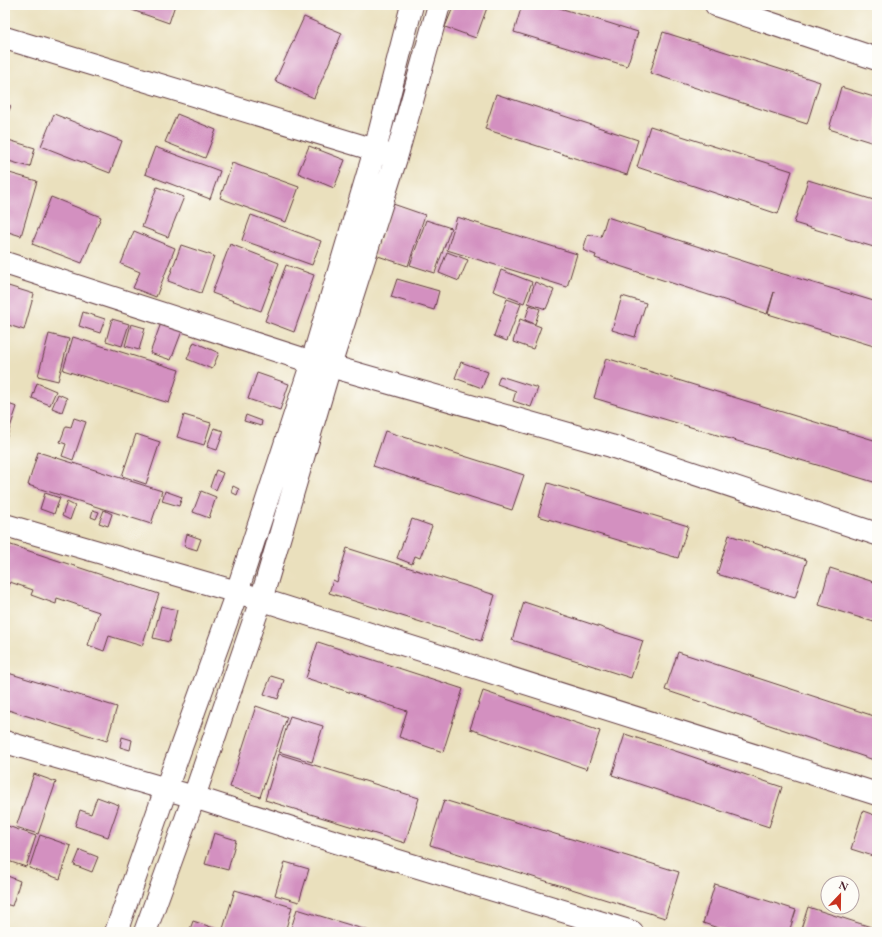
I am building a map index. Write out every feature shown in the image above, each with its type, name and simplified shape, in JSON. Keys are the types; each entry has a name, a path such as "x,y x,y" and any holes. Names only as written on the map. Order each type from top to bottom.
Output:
{"street":[{"path":"145,932 194,797 261,600 412,5"},
{"path":"116,932 237,592 396,158 439,5"},
{"path":"716,5 877,59"},
{"path":"5,38 375,150 396,158"},
{"path":"5,264 321,364 611,446 877,534"},
{"path":"5,525 237,592 877,794"},
{"path":"5,742 194,797 632,932"}],"building":[{"path":"133,5 175,5 169,23 132,10"},
{"path":"454,5 488,5 476,38 445,27"},
{"path":"522,5 550,5 638,32 627,66 514,32"},
{"path":"304,17 342,33 314,98 275,81"},
{"path":"663,32 820,82 807,124 650,73"},
{"path":"841,87 877,98 877,144 829,129"},
{"path":"496,94 638,140 627,175 485,129"},
{"path":"5,104 11,106 6,117 5,117"},
{"path":"54,114 122,141 110,173 41,146"},
{"path":"177,114 216,130 205,158 165,142"},
{"path":"650,126 792,171 778,214 637,167"},
{"path":"5,139 35,148 30,167 5,160"},
{"path":"309,146 345,160 334,188 298,173"},
{"path":"155,147 220,171 210,199 145,174"},
{"path":"232,163 299,187 286,222 220,198"},
{"path":"6,172 37,181 21,236 5,231"},
{"path":"808,180 877,201 877,248 794,223"},
{"path":"157,187 184,197 168,237 142,227"},
{"path":"51,197 101,217 82,263 32,244"},
{"path":"393,204 425,215 408,266 375,255"},
{"path":"251,215 321,241 312,265 242,240"},
{"path":"457,217 577,254 567,287 447,250"},
{"path":"607,217 780,273 877,302 877,347 768,314 774,292 767,314 595,258 596,255 583,250 588,234 601,237"},
{"path":"426,220 451,228 435,273 410,265"},
{"path":"134,231 175,248 156,297 133,288 140,272 121,264"},
{"path":"230,244 279,263 261,311 212,293"},
{"path":"181,245 214,256 201,293 168,281"},
{"path":"447,252 468,260 459,281 439,273"},
{"path":"286,265 314,275 294,332 265,321"},
{"path":"501,270 532,282 524,303 493,291"},
{"path":"397,279 439,291 434,310 391,297"},
{"path":"535,282 554,290 546,309 528,303"},
{"path":"5,285 34,294 24,330 5,324"},
{"path":"622,296 646,303 635,337 612,330"},
{"path":"507,299 521,304 507,341 494,336"},
{"path":"530,305 540,309 535,324 525,320"},
{"path":"83,312 105,319 100,333 79,326"},
{"path":"112,319 129,324 122,346 106,341"},
{"path":"520,319 541,327 533,349 513,342"},
{"path":"161,323 182,331 171,360 150,353"},
{"path":"131,324 145,328 139,350 125,346"},
{"path":"49,334 69,339 58,381 38,376"},
{"path":"73,337 179,370 169,403 63,370"},
{"path":"194,342 219,353 212,369 187,359"},
{"path":"606,358 877,441 877,483 594,398"},
{"path":"461,362 488,372 482,388 455,378"},
{"path":"257,373 289,384 280,410 248,399"},
{"path":"500,376 538,388 531,407 513,401 516,391 497,384"},
{"path":"37,383 56,391 50,405 32,398"},
{"path":"58,394 67,398 62,412 52,408"},
{"path":"5,403 17,407 5,442"},
{"path":"184,415 211,423 204,445 177,437"},
{"path":"246,415 262,421 261,426 244,421"},
{"path":"74,418 86,422 73,460 62,456 66,444 60,442 66,426 71,427"},
{"path":"214,428 224,431 217,450 207,447"},
{"path":"385,431 524,475 512,510 373,466"},
{"path":"136,434 160,442 146,484 122,476"},
{"path":"38,452 162,491 151,524 28,485"},
{"path":"216,470 223,473 216,490 210,487"},
{"path":"548,483 688,526 678,558 538,516"},
{"path":"233,486 239,489 237,495 231,492"},
{"path":"165,491 182,497 179,506 162,501"},
{"path":"201,491 216,497 209,518 193,512"},
{"path":"45,493 60,498 54,514 40,509"},
{"path":"67,502 75,506 70,520 62,516"},
{"path":"93,510 99,512 96,519 91,517"},
{"path":"104,510 112,514 108,526 99,523"},
{"path":"412,519 432,526 420,558 415,556 412,564 397,558"},
{"path":"187,534 201,539 197,550 184,546"},
{"path":"729,535 807,560 795,598 717,574"},
{"path":"8,544 159,594 142,646 109,636 104,651 88,645 99,612 57,598 56,604 31,595 33,590 10,582 5,595 5,553"},
{"path":"347,548 495,595 481,641 329,593 333,580 337,582"},
{"path":"830,568 877,583 877,623 819,605"},
{"path":"524,602 643,641 631,678 512,640"},
{"path":"161,606 177,610 169,642 153,638"},
{"path":"318,642 463,689 443,752 399,737 407,711 306,678"},
{"path":"678,652 877,717 877,761 665,690"},
{"path":"5,672 117,707 107,741 5,709"},
{"path":"271,676 284,680 278,699 264,694"},
{"path":"483,691 600,731 587,769 470,729"},
{"path":"256,706 287,717 260,797 230,787"},
{"path":"290,716 323,726 312,762 279,752"},
{"path":"625,734 782,787 769,827 612,775"},
{"path":"122,737 132,740 130,750 120,747"},
{"path":"279,754 419,798 405,843 265,800"},
{"path":"34,774 56,782 38,834 16,827"},
{"path":"97,797 119,805 108,837 75,826 80,810 91,814"},
{"path":"444,800 679,872 665,918 430,845"},
{"path":"863,811 877,816 877,842 873,856 851,849"},
{"path":"5,825 36,836 26,867 5,860"},
{"path":"214,833 236,840 228,870 205,864"},
{"path":"40,835 71,846 60,879 29,868"},
{"path":"80,850 98,857 92,872 74,865"},
{"path":"285,862 309,869 299,902 275,895"},
{"path":"5,875 20,881 12,906 5,904"},
{"path":"715,884 796,910 789,932 730,932 703,923"},
{"path":"235,890 292,907 285,932 222,932"},
{"path":"808,907 820,911 820,915 833,915 871,927 869,932 800,932"},
{"path":"297,909 373,932 290,932"},
{"path":"193,921 217,929 216,932 189,932"}]}
